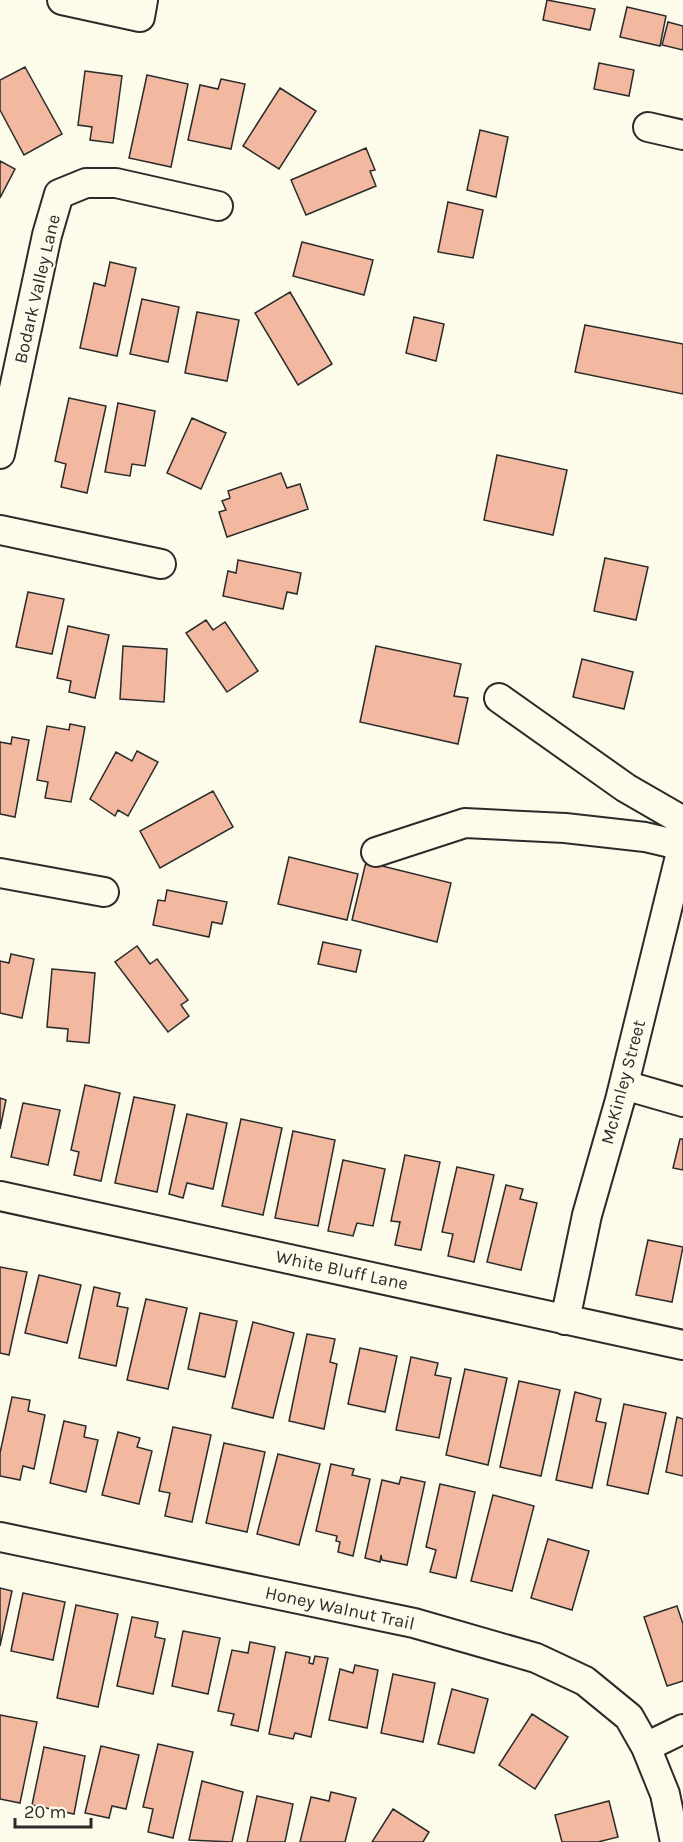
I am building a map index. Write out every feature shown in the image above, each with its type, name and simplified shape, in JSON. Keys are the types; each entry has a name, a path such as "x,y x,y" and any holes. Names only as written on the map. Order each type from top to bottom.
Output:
{"street":[{"path":"62,0 140,17 143,0"},
{"path":"648,127 683,135"},
{"name":"Bodark Valley Lane","path":"0,454 47,235 59,194 86,183 116,183 218,206"},
{"path":"0,530 161,564"},
{"path":"499,698 626,788 683,821"},
{"path":"376,852 465,823 576,829 645,837 683,845"},
{"name":"McKinley Street","path":"565,1320 587,1215 624,1085 683,845"},
{"path":"0,873 104,892"},
{"path":"624,1085 683,1101"},
{"name":"White Bluff Lane","path":"0,1196 683,1345"},
{"name":"Honey Walnut Trail","path":"0,1537 414,1623 536,1658 585,1682 628,1718 646,1747 666,1794 675,1842"},
{"path":"646,1747 683,1729"}],"building":[{"path":"547,0 595,9 590,30 543,20"},
{"path":"627,7 666,16 660,46 620,37"},
{"path":"668,22 683,26 683,50 662,45"},
{"path":"599,63 634,70 629,96 594,89"},
{"path":"25,67 62,134 24,155 0,110 0,80"},
{"path":"85,71 122,76 113,143 90,140 92,127 78,125"},
{"path":"147,75 188,84 171,167 129,158"},
{"path":"221,79 245,84 231,149 188,140 200,85 218,89"},
{"path":"280,88 316,111 279,169 243,146"},
{"path":"480,130 508,137 496,197 467,190"},
{"path":"366,148 375,170 370,171 376,186 306,215 291,180"},
{"path":"0,161 15,169 0,198"},
{"path":"448,202 483,210 473,258 438,252"},
{"path":"302,242 373,260 364,295 293,276"},
{"path":"110,262 136,268 117,356 80,348 94,283 105,286"},
{"path":"290,292 332,364 298,385 255,313"},
{"path":"142,299 179,307 168,362 130,354"},
{"path":"197,312 239,320 227,381 185,373"},
{"path":"414,317 444,324 436,361 406,353"},
{"path":"585,325 683,344 683,394 575,372"},
{"path":"69,398 106,406 87,493 61,487 66,464 55,461"},
{"path":"118,403 155,411 145,466 132,464 130,476 105,472"},
{"path":"192,418 226,433 201,489 167,473"},
{"path":"497,455 567,470 553,535 484,520"},
{"path":"281,473 287,488 300,484 308,509 227,537 219,512 226,510 222,501 230,498 228,491"},
{"path":"605,558 648,567 636,620 594,611"},
{"path":"238,560 301,573 297,594 287,592 283,609 223,596 228,571 236,573"},
{"path":"28,592 64,599 52,654 16,647"},
{"path":"206,620 213,630 225,622 258,671 227,692 186,633"},
{"path":"68,626 109,635 95,698 69,692 71,681 57,678"},
{"path":"123,646 167,649 164,702 120,699"},
{"path":"376,646 461,664 454,696 468,698 458,744 360,722"},
{"path":"582,659 633,672 624,709 573,697"},
{"path":"70,724 85,727 71,802 45,798 48,782 37,780 47,726 69,730"},
{"path":"12,737 29,740 15,817 0,814 0,742 11,744"},
{"path":"137,751 158,762 128,816 118,810 115,816 90,799 116,752 132,761"},
{"path":"213,791 233,827 160,868 140,831"},
{"path":"289,857 358,874 347,920 278,904"},
{"path":"366,862 451,883 437,942 352,920"},
{"path":"167,890 227,902 222,924 212,922 209,937 153,925 158,900 165,901"},
{"path":"323,942 361,950 356,972 318,964"},
{"path":"137,946 150,964 157,959 188,1000 181,1005 189,1016 168,1032 115,962"},
{"path":"11,954 34,959 22,1018 0,1013 0,961 9,963"},
{"path":"52,969 95,973 89,1043 67,1041 68,1029 47,1027"},
{"path":"85,1085 120,1093 101,1181 74,1175 79,1152 71,1150"},
{"path":"134,1097 175,1105 157,1192 115,1183"},
{"path":"0,1098 6,1100 0,1129"},
{"path":"23,1103 60,1110 48,1165 11,1157"},
{"path":"187,1114 227,1123 213,1189 187,1183 183,1198 169,1194"},
{"path":"241,1119 282,1128 263,1215 222,1206"},
{"path":"293,1131 335,1140 318,1226 275,1218"},
{"path":"680,1139 683,1139 683,1170 673,1168"},
{"path":"405,1155 440,1162 421,1250 395,1245 400,1222 391,1221"},
{"path":"343,1160 385,1169 373,1226 357,1223 353,1236 328,1231"},
{"path":"457,1167 494,1175 474,1262 448,1256 453,1234 442,1232"},
{"path":"506,1185 523,1189 520,1199 537,1203 521,1270 487,1262"},
{"path":"648,1240 683,1247 672,1302 636,1295"},
{"path":"0,1267 27,1272 9,1355 0,1353"},
{"path":"39,1275 81,1285 67,1343 25,1333"},
{"path":"94,1287 120,1293 117,1306 128,1308 116,1366 79,1358"},
{"path":"146,1299 187,1308 168,1389 127,1380"},
{"path":"200,1313 237,1321 225,1377 188,1369"},
{"path":"253,1322 294,1333 273,1418 232,1408"},
{"path":"307,1334 335,1339 330,1362 337,1364 324,1429 289,1421"},
{"path":"360,1348 397,1356 385,1412 348,1404"},
{"path":"411,1357 438,1363 435,1375 451,1378 439,1438 396,1430"},
{"path":"465,1369 507,1378 488,1465 446,1455"},
{"path":"519,1381 560,1390 541,1476 500,1467"},
{"path":"575,1392 601,1399 596,1421 606,1423 592,1488 556,1480"},
{"path":"12,1397 30,1400 28,1411 45,1415 34,1469 23,1466 20,1480 0,1476 0,1453"},
{"path":"624,1404 666,1413 648,1494 607,1485"},
{"path":"677,1417 683,1419 683,1476 666,1472"},
{"path":"64,1421 86,1426 84,1437 98,1440 86,1492 50,1483"},
{"path":"173,1427 211,1435 192,1522 165,1516 170,1493 159,1491"},
{"path":"118,1432 140,1438 137,1447 152,1451 139,1504 102,1495"},
{"path":"224,1443 265,1452 247,1532 206,1523"},
{"path":"278,1454 320,1464 299,1545 257,1534"},
{"path":"331,1464 354,1469 352,1475 370,1479 353,1556 338,1552 340,1542 336,1541 337,1536 316,1531"},
{"path":"401,1477 425,1482 407,1565 382,1560 381,1555 380,1562 365,1558 382,1480 399,1484"},
{"path":"440,1484 475,1492 456,1578 430,1572 436,1550 426,1547"},
{"path":"493,1495 534,1506 512,1591 471,1581"},
{"path":"548,1539 589,1551 572,1610 531,1598"},
{"path":"0,1588 12,1591 0,1646"},
{"path":"23,1593 65,1602 53,1660 11,1651"},
{"path":"76,1605 118,1614 98,1707 57,1698"},
{"path":"677,1606 683,1624 683,1681 667,1686 644,1617"},
{"path":"132,1617 158,1622 155,1637 165,1639 153,1694 117,1686"},
{"path":"183,1631 220,1638 208,1694 172,1686"},
{"path":"250,1642 275,1647 258,1731 231,1725 234,1714 218,1711 232,1650 248,1653"},
{"path":"286,1652 310,1657 309,1663 313,1664 315,1656 328,1658 311,1737 295,1733 293,1739 269,1734"},
{"path":"355,1665 378,1670 367,1728 329,1720 340,1669 353,1673"},
{"path":"393,1674 435,1683 423,1742 381,1733"},
{"path":"452,1689 488,1699 474,1753 438,1744"},
{"path":"532,1714 568,1737 535,1789 499,1765"},
{"path":"0,1715 37,1722 20,1803 0,1799"},
{"path":"158,1744 193,1752 173,1838 148,1832 153,1809 143,1807"},
{"path":"101,1746 139,1755 126,1809 112,1806 109,1818 85,1813"},
{"path":"44,1747 85,1756 74,1814 32,1805"},
{"path":"202,1781 243,1792 232,1842 189,1840"},
{"path":"331,1792 356,1798 345,1842 300,1842 311,1797 329,1801"},
{"path":"257,1796 293,1804 285,1842 247,1842"},
{"path":"609,1801 618,1837 598,1842 562,1842 555,1815"},
{"path":"393,1809 429,1832 423,1842 372,1842"}]}
